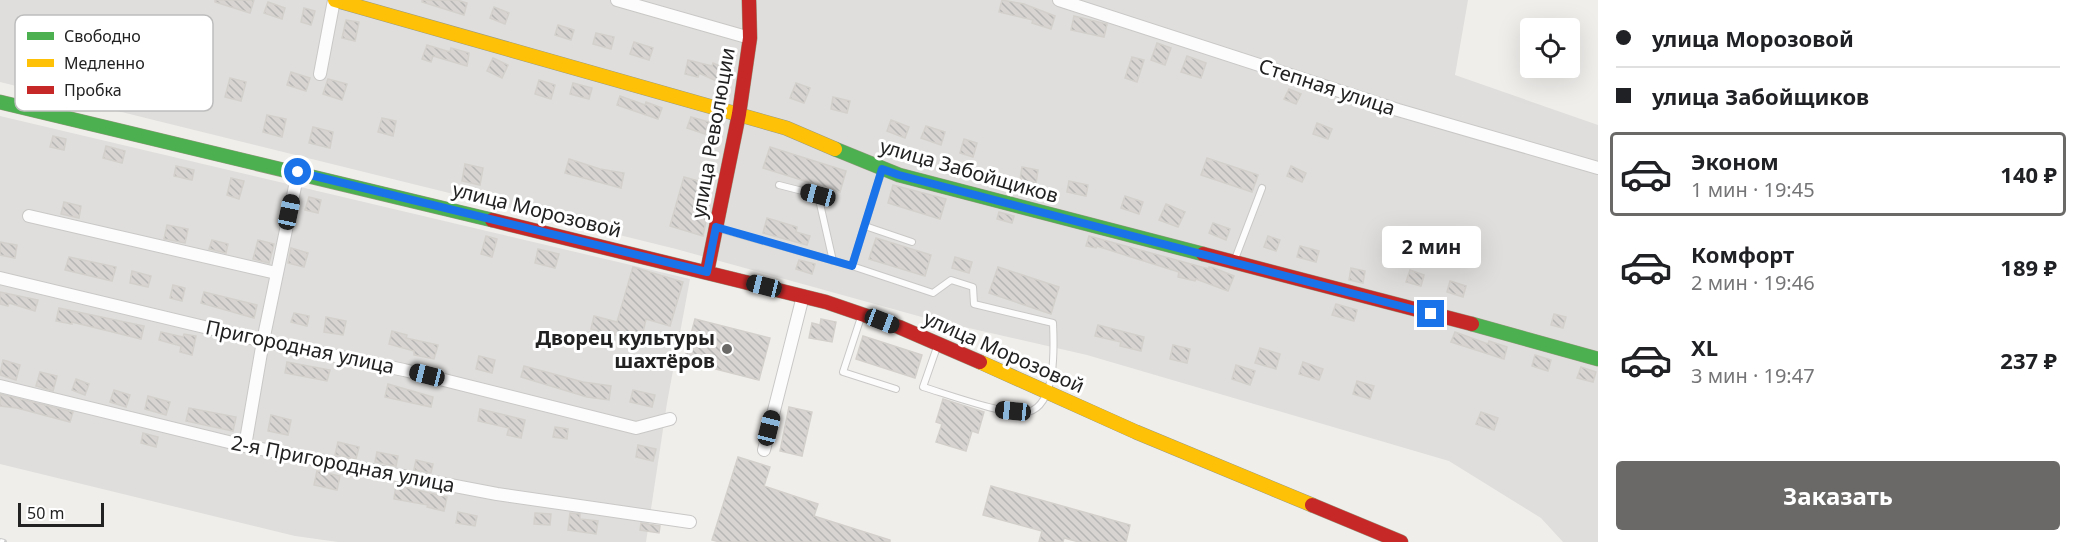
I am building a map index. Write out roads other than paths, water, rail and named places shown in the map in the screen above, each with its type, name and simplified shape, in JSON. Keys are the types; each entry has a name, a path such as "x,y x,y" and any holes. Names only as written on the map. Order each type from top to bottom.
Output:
{"street":[{"path":"320,74 335,0"},
{"name":"улица Забойщиков","path":"335,0 786,128 899,175 1598,359"},
{"path":"617,0 750,38"},
{"name":"улица Революции","path":"707,272 739,114 750,38 749,0"},
{"name":"Степная улица","path":"1059,0 1398,110 1598,168"},
{"name":"улица Морозовой","path":"0,102 15,106"},
{"name":"улица Морозовой","path":"38,111 707,272 803,296 862,314 938,343 1136,431 1401,542"},
{"path":"245,446 262,341 298,172"},
{"path":"29,216 276,273"},
{"name":"Пригородная улица","path":"0,278 262,341 404,370 636,428 670,419"},
{"path":"764,450 803,296"},
{"name":"2-я Пригородная улица","path":"0,386 245,446 497,494 690,522"}],"lane":[{"path":"852,266 882,169"},
{"path":"778,185 818,195 833,261"},
{"path":"1234,262 1262,188"},
{"path":"865,226 912,242"},
{"path":"716,227 852,266 933,293 951,280 973,286 974,304 1053,323 1054,359 1047,392 1039,406 1027,412 998,410 923,387 938,343"},
{"path":"862,314 843,372 896,389"}],"railway":[{"path":"0,541 4,542"}],"place":[{"name":"Дворец культуры шахтёров","path":"727,349"}]}
